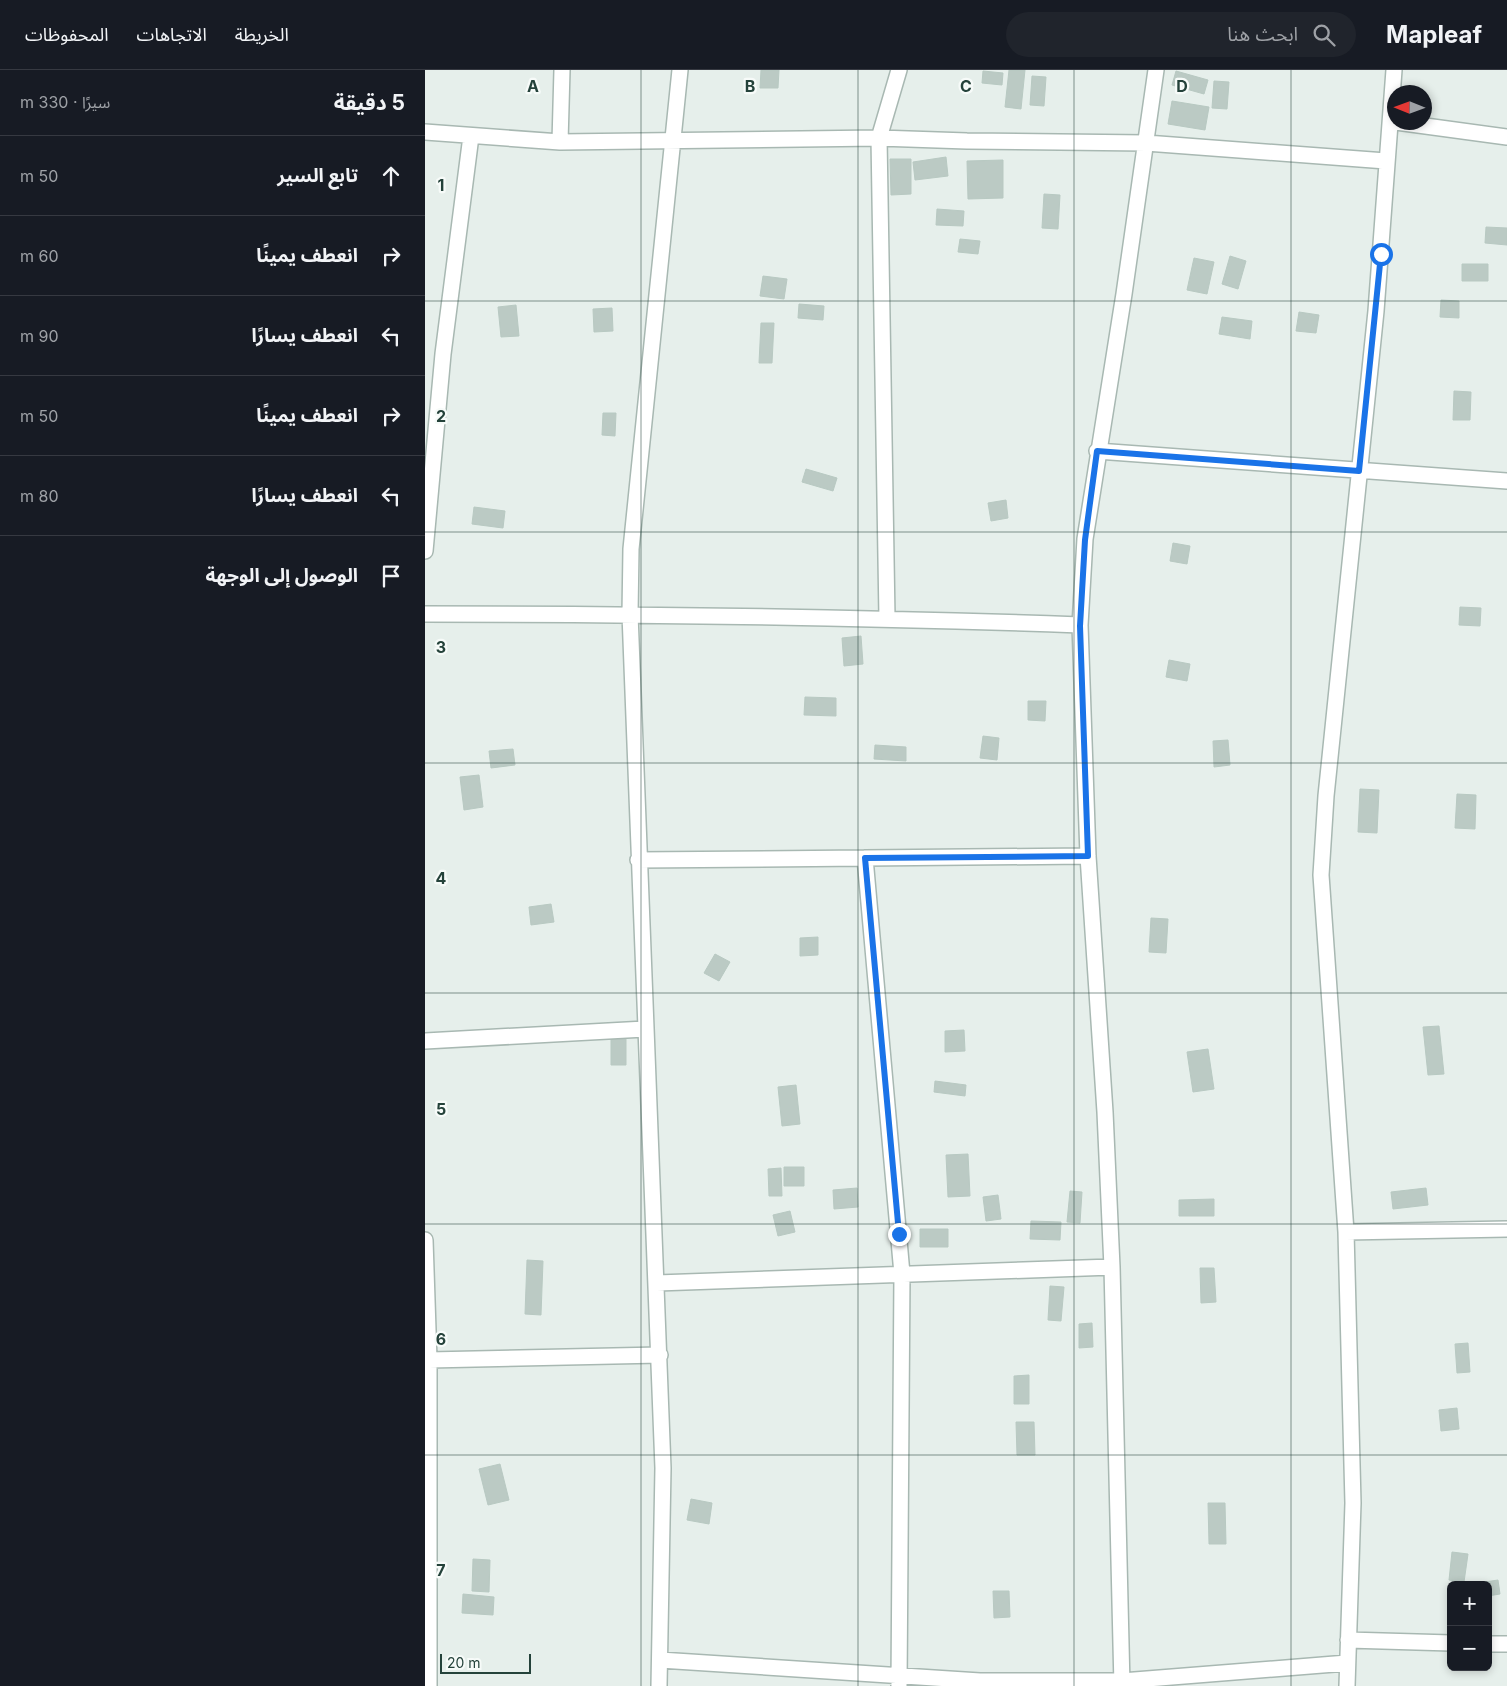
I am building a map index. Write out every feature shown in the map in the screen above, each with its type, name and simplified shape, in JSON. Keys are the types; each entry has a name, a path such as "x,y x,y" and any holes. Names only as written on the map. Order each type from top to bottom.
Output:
{"street":[{"path":"561,70 561,142"},
{"path":"659,1686 663,1468 660,1355 638,860 630,614 631,549 680,70"},
{"path":"887,618 879,138 899,70"},
{"path":"1122,1683 1112,1266 1105,1112 1088,856 1080,626 1085,540 1097,451 1125,294 1156,70"},
{"path":"1394,70 1394,85"},
{"path":"1432,127 1507,137"},
{"path":"1347,1686 1353,1503 1346,1232 1321,875 1326,796 1376,311 1386,160 1392,130"},
{"path":"425,132 561,142 673,139 879,138 1146,143 1386,160"},
{"path":"425,551 443,354 471,136"},
{"path":"1097,451 1507,481"},
{"path":"425,614 630,614 887,618 1080,626"},
{"path":"638,860 1088,856"},
{"path":"865,858 902,1274 899,1681"},
{"path":"425,1041 645,1029"},
{"path":"1346,1232 1507,1230"},
{"path":"425,1240 429,1360 429,1686"},
{"path":"657,1283 1112,1266"},
{"path":"429,1360 660,1355"},
{"path":"1348,1640 1447,1643"},
{"path":"1492,1644 1507,1644"},
{"path":"660,1660 899,1681 1122,1683 1347,1663"}],"building":[{"path":"761,70 779,70 778,88 760,88"},
{"path":"1009,70 1025,70 1021,109 1005,107"},
{"path":"983,71 1003,73 1002,85 982,83"},
{"path":"1176,71 1208,80 1204,94 1172,85"},
{"path":"1032,76 1046,77 1044,106 1030,105"},
{"path":"1214,81 1229,82 1227,109 1212,108"},
{"path":"1172,101 1209,107 1205,130 1168,124"},
{"path":"946,157 948,176 915,180 913,162"},
{"path":"890,159 911,159 911,194 891,195"},
{"path":"1003,160 1003,198 968,199 967,161"},
{"path":"1044,194 1060,195 1058,229 1042,228"},
{"path":"937,209 964,211 963,226 936,225"},
{"path":"1486,227 1507,228 1507,245 1485,243"},
{"path":"960,239 980,241 978,254 958,252"},
{"path":"1230,256 1246,261 1238,289 1222,284"},
{"path":"1194,258 1214,262 1207,294 1187,290"},
{"path":"1462,264 1488,264 1488,281 1462,281"},
{"path":"763,276 787,279 784,299 760,296"},
{"path":"1441,300 1459,301 1459,318 1440,317"},
{"path":"799,304 824,306 823,320 798,318"},
{"path":"516,305 519,336 501,337 498,307"},
{"path":"612,308 613,331 594,332 593,309"},
{"path":"1299,312 1319,315 1316,333 1296,331"},
{"path":"1222,317 1252,321 1250,339 1219,334"},
{"path":"761,323 774,323 772,363 759,363"},
{"path":"1454,391 1471,392 1470,420 1453,420"},
{"path":"603,413 616,413 615,436 602,435"},
{"path":"806,469 837,478 833,491 802,482"},
{"path":"1006,500 1008,518 991,521 988,503"},
{"path":"474,507 505,511 503,528 472,524"},
{"path":"1173,543 1190,546 1187,564 1170,561"},
{"path":"1460,607 1481,608 1480,626 1459,625"},
{"path":"861,636 863,664 844,666 842,638"},
{"path":"1169,660 1190,664 1187,681 1166,677"},
{"path":"805,697 836,698 836,716 804,715"},
{"path":"1028,701 1046,701 1045,721 1028,720"},
{"path":"983,736 999,738 997,760 980,758"},
{"path":"1228,740 1230,765 1214,767 1213,741"},
{"path":"875,745 906,747 906,761 874,759"},
{"path":"513,749 515,765 491,768 489,751"},
{"path":"479,775 483,807 464,810 460,777"},
{"path":"1360,789 1379,790 1377,833 1358,832"},
{"path":"1457,794 1476,795 1475,829 1455,828"},
{"path":"551,904 554,922 531,925 529,907"},
{"path":"1151,918 1168,919 1166,953 1149,952"},
{"path":"818,937 818,955 800,956 800,938"},
{"path":"715,954 730,962 719,981 704,973"},
{"path":"1439,1026 1444,1074 1428,1075 1423,1027"},
{"path":"964,1030 965,1051 945,1052 945,1031"},
{"path":"611,1037 626,1037 626,1065 611,1065"},
{"path":"1208,1049 1214,1089 1193,1092 1187,1052"},
{"path":"935,1081 966,1085 965,1096 934,1092"},
{"path":"796,1085 800,1124 782,1126 778,1087"},
{"path":"968,1154 970,1196 948,1197 946,1155"},
{"path":"784,1167 804,1167 804,1186 784,1186"},
{"path":"781,1168 782,1196 769,1196 768,1169"},
{"path":"857,1188 858,1207 834,1209 833,1190"},
{"path":"1426,1188 1428,1205 1393,1209 1391,1192"},
{"path":"1070,1191 1082,1192 1080,1223 1067,1222"},
{"path":"998,1195 1001,1219 986,1221 983,1197"},
{"path":"1214,1199 1214,1216 1179,1216 1179,1200"},
{"path":"790,1211 795,1232 778,1236 773,1215"},
{"path":"1031,1221 1061,1222 1060,1240 1030,1239"},
{"path":"920,1229 948,1229 948,1247 920,1247"},
{"path":"527,1260 543,1261 541,1315 525,1314"},
{"path":"1200,1268 1214,1268 1216,1302 1201,1303"},
{"path":"1050,1286 1064,1287 1061,1321 1048,1320"},
{"path":"1092,1323 1093,1347 1079,1348 1079,1324"},
{"path":"1468,1343 1470,1372 1457,1373 1455,1344"},
{"path":"1029,1375 1029,1404 1014,1404 1014,1376"},
{"path":"1457,1408 1459,1429 1441,1431 1439,1410"},
{"path":"1016,1422 1034,1422 1035,1455 1017,1455"},
{"path":"500,1464 509,1500 488,1505 479,1469"},
{"path":"691,1499 712,1503 709,1524 687,1520"},
{"path":"1208,1503 1225,1503 1226,1544 1209,1544"},
{"path":"1452,1552 1468,1554 1464,1581 1449,1580"},
{"path":"473,1559 490,1560 489,1592 472,1591"},
{"path":"1498,1580 1500,1594 1492,1595 1491,1581"},
{"path":"993,1591 1009,1591 1010,1617 994,1618"},
{"path":"463,1594 494,1597 493,1615 462,1613"}],"route":[{"path":"899,1234 865,858 1088,856 1080,626 1085,540 1097,451 1359,471 1381,254"}]}
